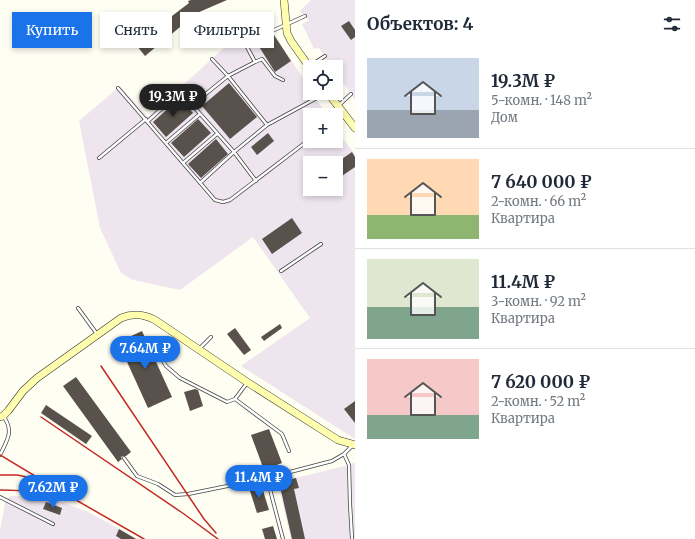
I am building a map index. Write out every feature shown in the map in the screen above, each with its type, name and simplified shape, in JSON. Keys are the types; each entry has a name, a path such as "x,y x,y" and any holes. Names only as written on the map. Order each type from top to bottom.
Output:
{"street":[{"path":"284,0 287,33 305,60"},
{"path":"333,100 355,128"},
{"path":"2,416 29,384 121,318 128,315 134,315 145,316 155,320 247,382 338,440 354,445"}],"lane":[{"path":"255,62 247,47 272,31 305,16"},
{"path":"320,60 325,56"},
{"path":"212,59 228,76 267,125"},
{"path":"192,105 228,76 262,60 275,76 283,80"},
{"path":"118,88 215,200 223,202 230,200 303,144"},
{"path":"100,158 147,120 179,90 234,152 256,180"},
{"path":"338,106 351,94"},
{"path":"200,183 267,125 314,100"},
{"path":"166,143 200,114"},
{"path":"184,163 217,134"},
{"path":"281,271 321,244"},
{"path":"78,308 97,334"},
{"path":"199,350 211,336"},
{"path":"153,344 166,366 180,378 228,402 236,399 247,382"},
{"path":"236,399 282,434 290,451"},
{"path":"0,455 9,433 9,424 2,416"},
{"path":"124,458 137,476 158,485 175,495 188,494 267,478 332,461 344,454 354,445"},
{"path":"344,454 349,465 352,538"},
{"path":"267,478 283,539"},
{"path":"0,497 53,524"}],"shaded area":[{"path":"311,0 355,0 355,100 343,82 343,60 327,60 319,48 314,49 302,24 309,20 300,11"},
{"path":"274,34 303,78 303,100 317,100 322,108 303,108 303,148 343,148 343,139 355,154 355,439 241,366 310,318 253,237 180,290 133,280 121,273 100,228 79,121 120,86 148,117 224,48 274,48"},
{"path":"355,462 355,539 291,539 279,487 281,482 349,465"},
{"path":"10,496 40,496 62,502 88,512 138,539 0,539 0,530 5,503"}],"building":[{"path":"227,0 199,12 180,12 180,27 172,34 172,16 189,3 188,1"},
{"path":"349,21 355,30 355,37 351,40 341,26"},
{"path":"274,35 291,61 275,72 260,48 274,48"},
{"path":"139,48 155,48 145,56"},
{"path":"229,83 257,117 230,139 202,106"},
{"path":"180,98 193,113 166,137 153,122"},
{"path":"198,119 211,133 184,157 171,143"},
{"path":"268,133 274,141 257,155 251,147"},
{"path":"216,139 228,154 201,178 188,164"},
{"path":"352,152 355,157 355,167 343,175 343,158"},
{"path":"292,218 302,233 272,254 262,239"},
{"path":"280,324 282,328 264,341 261,337"},
{"path":"235,328 251,350 244,355 227,334"},
{"path":"142,331 172,397 148,408 118,342"},
{"path":"76,377 131,452 126,456 121,457 122,459 118,462 63,386"},
{"path":"195,389 198,390 203,406 190,411 184,392"},
{"path":"355,401 355,423 344,409"},
{"path":"46,405 92,436 86,444 41,413"},
{"path":"269,429 282,463 264,470 251,435"},
{"path":"296,478 299,488 294,489 305,539 292,539 279,482"},
{"path":"261,484 269,510 257,513 249,488"},
{"path":"46,502 62,508 60,515 43,509"},
{"path":"273,526 277,539 265,539 262,529"},
{"path":"119,529 136,539 121,539 116,536"}],"railway":[{"path":"101,366 204,519 216,533"},
{"path":"41,417 184,514 218,539"},
{"path":"0,455 144,539"},
{"path":"0,475 17,475 32,478"},
{"path":"0,490 34,492 67,500"}]}
